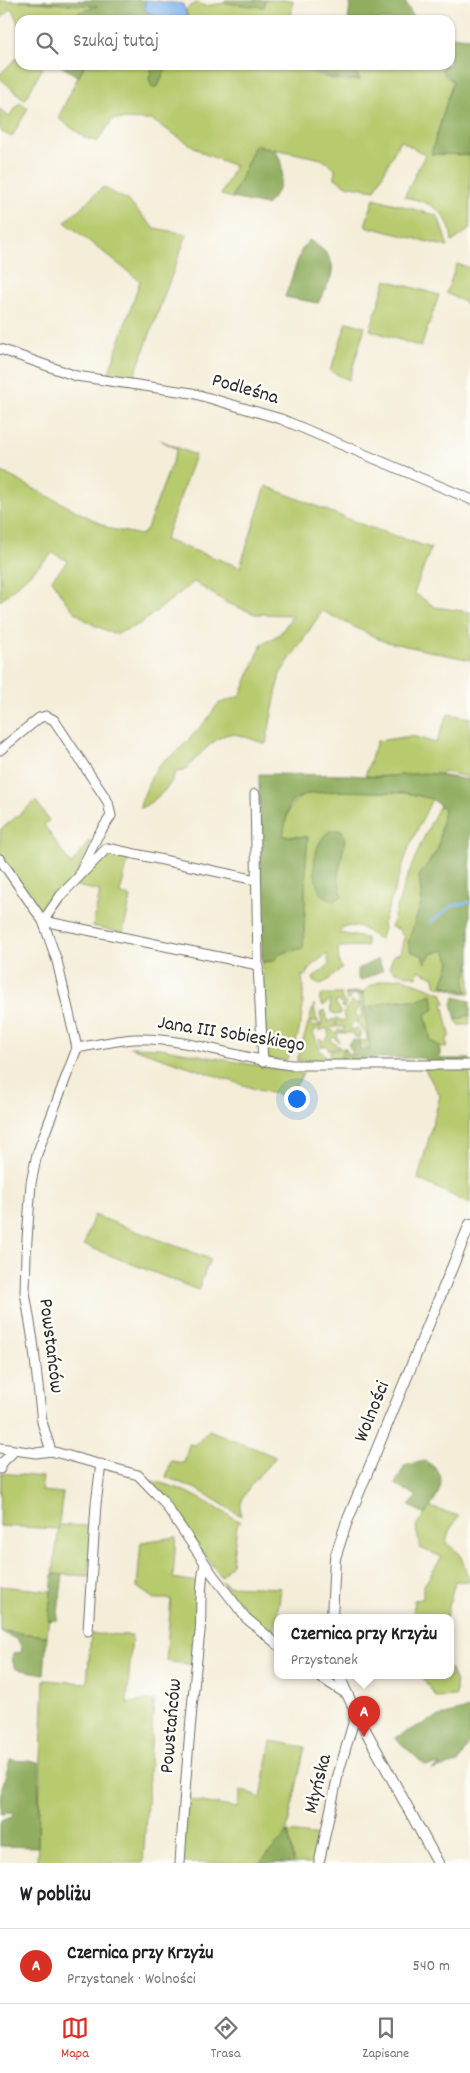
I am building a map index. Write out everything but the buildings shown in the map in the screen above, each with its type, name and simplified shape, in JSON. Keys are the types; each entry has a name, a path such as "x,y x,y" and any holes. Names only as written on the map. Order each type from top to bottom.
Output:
{"street":[{"name":"Podleśna","path":"0,349 76,376 192,394 281,418 470,499"},
{"path":"0,750 39,718 46,716 54,720 111,808 109,820 97,836 77,879"},
{"path":"255,794 258,965 263,1062"},
{"path":"97,836 107,848 256,880"},
{"path":"43,921 61,895 107,848"},
{"path":"0,859 43,921 57,961 77,1048"},
{"path":"43,921 258,965"},
{"name":"Jana III Sobieskiego","path":"77,1048 134,1039 161,1040 263,1062 291,1065 470,1065"},
{"name":"Powstańców","path":"51,1451 42,1422 33,1341 25,1292 27,1236 31,1183 37,1154 77,1048"},
{"name":"Wolności","path":"332,1614 335,1558 346,1524 470,1224"},
{"path":"0,1448 45,1453 51,1451 138,1475 162,1501 205,1564 246,1618 274,1642"},
{"path":"0,1469 2,1463 14,1451"},
{"path":"88,1631 101,1464"},
{"name":"Powstańców","path":"180,1863 188,1731 202,1608 201,1580 205,1564"},
{"path":"201,1580 213,1575"},
{"path":"323,1679 346,1693"},
{"path":"339,1679 438,1863"},
{"name":"Młyńska","path":"319,1863 338,1775 356,1713"}],"green space":[{"path":"0,0 99,6 78,13 77,15 15,15 14,11 10,9 0,20"},
{"path":"145,0 145,10 153,15 77,15 78,13 97,6 20,1"},
{"path":"225,0 265,0 264,7 225,3"},
{"path":"265,0 293,0 292,15 187,15 186,9 196,3 205,6 225,3 264,7"},
{"path":"351,0 404,0 412,15 349,15"},
{"path":"455,36 470,38 470,155 431,154 453,81 442,71 455,70"},
{"path":"15,60 15,70 41,70 25,100 0,78 0,74"},
{"path":"67,70 82,70 79,77"},
{"path":"82,70 152,70 149,79 158,86 166,70 308,70 328,78 352,81 360,80 355,70 442,70 446,77 453,81 431,154 470,155 470,229 452,242 450,231 443,215 431,205 404,197 425,155 400,140 375,190 345,185 335,178 335,169 322,159 255,145 232,198 221,195 235,166 205,154 152,120 113,119 97,142 84,137 58,118"},
{"path":"152,70 166,70 158,86 152,88 149,79"},
{"path":"310,70 355,70 360,80 332,78"},
{"path":"20,102 28,108 12,137 0,131 0,109 9,117"},
{"path":"255,145 275,150 281,165 282,172 279,186 272,199 266,205 232,198"},
{"path":"103,187 127,200 154,228 187,234 134,377 147,379 155,384 106,381 140,281 65,222"},
{"path":"374,198 438,216 448,247 365,226"},
{"path":"309,240 327,254 332,268 328,283 318,303 285,297 301,251"},
{"path":"457,264 470,268 470,305 446,293"},
{"path":"386,280 439,295 421,347 370,330"},
{"path":"347,322 365,327 349,380 330,371"},
{"path":"160,440 195,455 165,540 240,567 266,486 363,525 431,548 414,593 435,607 470,612 470,660 383,641 322,611 280,674 266,744 235,734 219,738 184,771 176,772 174,778 162,793 152,802 141,808 140,805 156,769 167,758 174,755 206,721 218,704 240,696 262,644 280,634 293,615 255,614 227,603 194,582 140,624 116,634 85,620 64,599 52,579 68,561 53,553 0,601 0,471 111,529 141,535 146,531 177,449"},
{"path":"448,714 470,718 470,778 443,771 442,774 365,776 377,741 412,736 436,743"},
{"path":"425,773 470,780 470,961 465,980 467,992 442,985 450,963 445,950 431,954 425,963 422,955 411,952 408,942 422,901 419,876 438,849 444,809 432,799 407,793 339,791 307,794 295,799 289,806 283,836 308,837 303,948 279,954 274,961 262,962 259,774 378,777"},
{"path":"350,791 407,793 432,799 409,847 383,924 384,928 381,938 379,939 360,927 344,926 339,933 366,938 367,946 338,947 339,963 342,968 321,984 314,981 313,978 329,965 327,954 312,965 305,976 302,975 301,1020 299,1032 291,1053 285,1061 267,1059 262,962 273,961 278,954 303,948 308,837 283,836 286,821 295,801 303,796 312,793"},
{"path":"36,801 49,821 44,825 71,865 89,841 91,843 75,877 42,915 0,854 0,830"},
{"path":"440,805 444,809 438,849 419,876 422,901 409,942 422,955 425,962 431,954 445,950 450,963 443,986 466,992 465,980 470,961 470,993 462,993 435,985 434,977 418,970 417,977 396,972 389,967 394,955 400,953 404,937 398,929 391,927 401,895 425,835"},
{"path":"331,830 342,830 345,840 338,876 342,896 334,901 320,893 314,868 316,851 324,836"},
{"path":"107,853 129,857 120,893 131,897 123,933 93,926 100,891 76,886"},
{"path":"378,959 383,970 360,981 358,979 358,969"},
{"path":"402,978 442,993 446,1003 443,1003 450,1035 446,1041 448,1047 441,1047 431,1041 425,1014 432,995 416,1000 397,1000 365,1009 363,992 381,981"},
{"path":"363,992 365,1009 389,1001 416,1000 432,994 434,1009 425,1015 431,1041 440,1046 440,1059 470,1059 470,1063 427,1062 423,1058 371,1058 344,1062 340,1057 345,1047 348,1053 354,1055 348,1044 353,1040 358,1041 362,1051 370,1049 362,994 346,994"},
{"path":"323,994 342,994 341,998 346,1004 344,1009 339,1001 335,1002 341,1012 340,1014 335,1015 331,1012 330,1000 323,1006 319,999"},
{"path":"345,994 354,994 348,1001"},
{"path":"354,994 362,994 370,1049 365,1049 358,1040 367,1041 367,1035 356,1022 362,1016 358,996"},
{"path":"455,997 470,1001 470,1015 456,1020 452,1003"},
{"path":"352,1001 355,1005 358,1003 359,1008 356,1009 356,1014 359,1017 350,1026 353,1031 357,1027 361,1033 358,1039 351,1033 338,1033 338,1030 343,1031 345,1027 337,1027 336,1018 342,1021 345,1020 343,1014"},
{"path":"314,1004 316,1018 319,1021 315,1023 311,1021 310,1024 314,1027 320,1023 319,1028 313,1032 320,1050 328,1058 331,1051 344,1048 344,1062 297,1061"},
{"path":"325,1010 328,1022 334,1019 336,1027 332,1027 331,1030 337,1033 339,1042 333,1037 330,1041 340,1047 329,1050 326,1045 321,1047 319,1039 324,1041 329,1036 327,1028 319,1031 322,1023 320,1013"},
{"path":"470,1015 469,1025 459,1025 456,1020"},
{"path":"130,1047 160,1048 303,1074 289,1097 258,1090"},
{"path":"470,1067 470,1204 418,1179 440,1096 424,1068"},
{"path":"94,1215 210,1259 198,1290 84,1245"},
{"path":"209,1430 276,1457 246,1492 240,1508 241,1516 199,1490 166,1477 171,1461 184,1463 189,1444 195,1445"},
{"path":"425,1461 434,1467 441,1479 438,1493 425,1515 409,1505 417,1496 395,1484 405,1465"},
{"path":"1,1473 43,1477 41,1491 63,1493 58,1529 0,1526"},
{"path":"150,1481 186,1492 240,1522 237,1526 232,1564 221,1577"},
{"path":"430,1507 459,1516 449,1531 446,1543 460,1554 470,1582 455,1581 447,1614 413,1614 414,1600 423,1599 423,1587 442,1557 420,1548 416,1527"},
{"path":"59,1525 92,1526 89,1576 53,1574"},
{"path":"176,1537 173,1578 197,1582 199,1592 199,1624 193,1665 166,1661 171,1599 154,1599 137,1587 141,1542"},
{"path":"53,1574 63,1575 57,1620 48,1621"},
{"path":"220,1580 228,1586 281,1588 277,1614 274,1614 274,1638 248,1615"},
{"path":"0,1586 51,1591 47,1636 0,1631"},
{"path":"0,1631 47,1636 44,1674 16,1669 13,1653 22,1652 20,1644 14,1638"},
{"path":"91,1634 132,1635 127,1703 154,1700 143,1863 37,1863 44,1680 87,1683"},
{"path":"454,1677 456,1696 436,1697 423,1679 454,1679"},
{"path":"470,1709 470,1742 458,1763 431,1770 441,1765 425,1765 395,1738 422,1724"},
{"path":"271,1741 305,1747 286,1834 260,1863 182,1863 185,1799 237,1808 241,1790 261,1798"},
{"path":"10,1760 39,1762 38,1847 0,1846 0,1821 12,1817 13,1813 0,1814 2,1788"},
{"path":"288,1832 321,1836 315,1863 294,1863"},
{"path":"288,1832 294,1863 260,1863 286,1834"}],"water":[{"path":"145,0 183,4 186,15 153,15 145,10"}],"waterway":[{"path":"430,923 452,906 470,902"}],"place":[{"name":"Czernica przy Krzyżu","path":"364,1737"}]}
